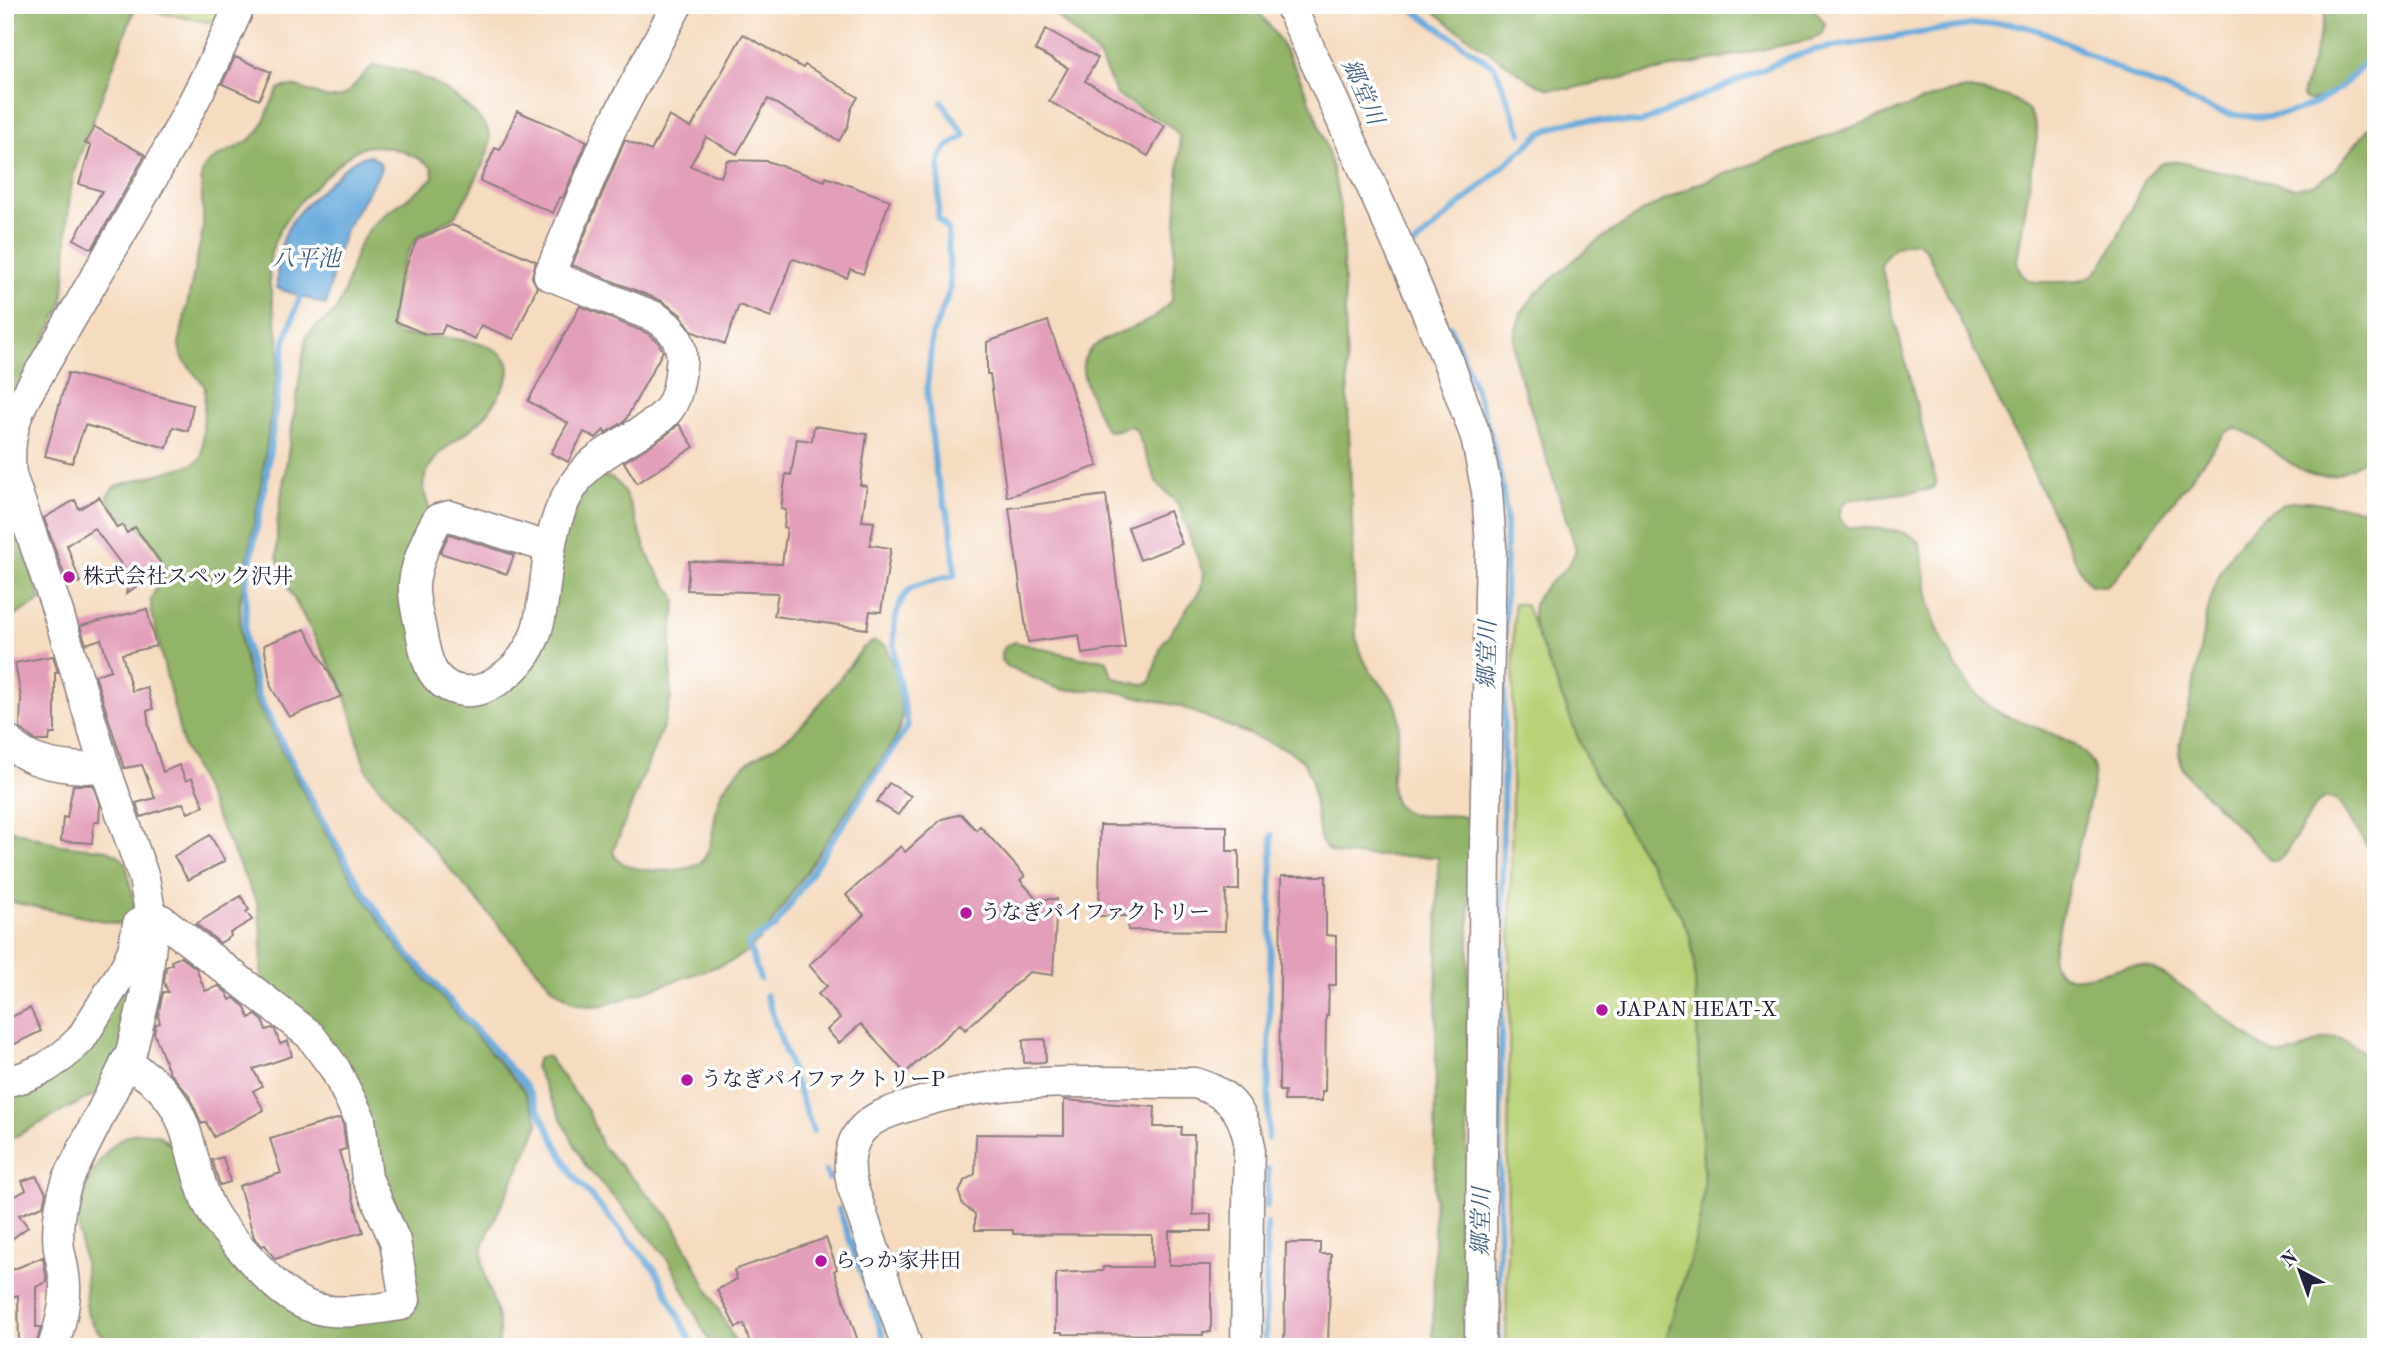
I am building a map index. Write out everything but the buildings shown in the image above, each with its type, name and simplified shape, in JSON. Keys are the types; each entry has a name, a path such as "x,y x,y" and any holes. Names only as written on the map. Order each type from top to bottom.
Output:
{"street":[{"path":"53,1347 63,1313 65,1292 65,1271 58,1234 62,1197 68,1179 131,1053 145,996 152,919 144,878 104,765 58,612 11,475 11,434 26,396 178,134 240,5"},
{"path":"550,548 450,516 439,519 416,571 414,598 427,659 442,682 453,689 466,692 480,690 505,677 516,666 526,653 538,625 550,548 560,510 581,476 610,449 664,416 677,393 682,362 681,348 676,335 667,324 549,275 611,129 677,5"},
{"path":"1290,5 1449,364 1476,437 1488,491 1491,547 1480,1347"},
{"path":"5,738 17,750 43,763 94,769 104,765"},
{"path":"5,1082 45,1068 81,1039 126,966 133,950 138,924 152,919 162,920 310,1035 335,1069 360,1119 367,1178 395,1241 405,1300 401,1305 343,1313 326,1311 293,1300 279,1289 212,1213 182,1121 167,1093 144,1073 125,1063"},
{"path":"907,1347 852,1185 849,1160 857,1136 870,1122 922,1101 997,1086 1048,1082 1195,1083 1212,1088 1226,1097 1238,1110 1249,1141 1247,1347"}],"green space":[{"path":"5,5 136,5 75,169 69,203 62,306 5,416"},
{"path":"136,5 228,5 220,24 135,8"},
{"path":"1045,5 1252,5 1286,51 1313,108 1323,138 1332,168 1342,224 1356,637 1366,664 1390,695 1398,711 1398,738 1391,784 1393,797 1399,807 1411,814 1465,817 1470,829 1465,1347 1433,1347 1438,857 1340,855 1333,852 1325,847 1320,838 1311,779 1304,762 1290,751 1179,706 1108,690 1064,690 1053,687 1007,666 1001,660 1001,652 1007,645 1015,642 1081,658 1103,659 1107,661 1112,676 1141,684 1150,683 1161,646 1201,589 1203,573 1178,504 1157,483 1136,430 1132,426 1108,431 1087,386 1083,370 1086,355 1101,341 1153,318 1172,299 1179,135 1170,126 1117,95 1099,56"},
{"path":"1427,5 1810,5 1825,23 1822,34 1813,39 1568,89 1549,89 1531,81 1448,23"},
{"path":"2323,5 2376,5 2376,35 2370,52 2346,80 2326,95 2307,101 2303,92 2325,17"},
{"path":"373,66 402,70 429,80 476,115 487,128 490,137 483,163 459,210 449,221 417,238 403,263 391,326 392,330 400,335 455,339 493,349 505,358 509,372 502,390 488,412 440,453 429,468 424,482 430,514 427,676 509,682 558,542 592,478 605,476 613,479 625,493 650,559 676,602 671,637 671,699 663,726 613,851 617,859 638,869 666,871 680,870 700,863 708,852 718,803 728,782 745,765 791,735 819,705 863,648 874,641 886,646 892,663 900,695 901,723 895,739 763,936 749,950 732,961 605,1005 589,1006 577,1003 553,988 367,771 340,684 286,584 277,556 277,524 306,337 337,308 358,249 367,232 433,177 432,167 425,162 408,153 379,146 361,148 344,158 287,218 271,253 269,279 279,356 261,484 240,604 241,642 254,698 317,818 360,892 400,950 523,1089 535,1112 538,1123 535,1134 484,1242 484,1270 498,1319 498,1347 116,1347 98,1331 88,1314 79,1217 87,1187 103,1156 114,1144 127,1136 142,1132 161,1136 178,1152 260,1283 403,1314 370,1129 264,984 261,973 262,938 258,905 183,745 151,611 151,600 165,567 146,535 115,511 107,496 115,486 191,465 202,456 205,387 185,362 179,344 203,229 203,170 207,164 258,132 279,89 294,86 325,97 340,97"},
{"path":"1967,89 2013,99 2030,113 2035,123 2037,136 2017,261 2025,277 2037,282 2080,280 2097,271 2121,231 2146,177 2160,165 2178,162 2295,188 2314,185 2332,173 2376,119 2376,451 2345,470 2321,476 2297,467 2244,431 2234,428 2224,434 2116,578 2105,586 2091,585 2083,576 1926,250 1918,242 1890,251 1881,266 1936,482 1933,488 1927,490 1848,500 1842,506 1840,517 1847,527 1894,531 1919,541 1932,613 1943,642 1968,684 1988,705 2000,713 2064,739 2088,757 2094,770 2093,783 2052,956 2056,969 2065,976 2076,978 2131,966 2143,966 2185,988 2262,1047 2274,1053 2293,1053 2323,1039 2338,1038 2353,1045 2376,1063 2376,1347 1664,1347 1694,1246 1704,1185 1694,958 1690,936 1680,914 1589,765 1534,627 1533,612 1536,600 1541,591 1564,570 1576,549 1515,360 1514,337 1521,313 1537,292 1593,244 1643,211 1695,185 1944,93"},
{"path":"5,498 41,600 12,618 10,655 5,658"},
{"path":"2307,501 2376,511 2376,860 2341,805 2333,798 2324,798 2317,804 2284,855 2278,860 2271,860 2190,779 2179,754 2208,611 2225,563 2254,525 2266,515 2291,502"},
{"name":"JAPAN HEAT-X","path":"1514,604 1525,604 1589,765 1680,914 1690,936 1694,959 1704,1185 1694,1246 1664,1347 1506,1347"},
{"path":"5,828 60,845 108,850 118,855 126,863 134,903 132,916 118,924 5,899"},
{"path":"136,968 122,1049 99,1092 5,1142 5,1087 25,1082"},
{"path":"548,1057 588,1111 602,1146 671,1219 738,1347 712,1347 670,1263 585,1165 535,1067 538,1058"}],"water":[{"name":"八平池","path":"371,155 381,164 380,171 347,227 336,258 326,305 277,288 279,253 283,239 296,216 349,165 359,158"}],"waterway":[{"path":"1406,5 1495,67 1521,133"},
{"path":"1412,247 1541,133 1562,124 1582,120 1640,123 1789,58 1814,50 1970,25 2018,25 2053,36 2122,71 2204,106 2225,113 2270,116 2311,105 2329,95 2362,66 2376,47"},
{"path":"760,979 748,943 775,927 908,726 895,656 895,619 900,603 913,587 955,575 951,526 936,474 927,390 932,336 950,290 948,230 938,218 940,158 947,147 965,135 942,102"},
{"path":"300,296 285,341 265,484 246,585 245,641 258,696 320,816 363,890 403,948 526,1086 572,1174 656,1271 694,1347"},
{"name":"郷堂川","path":"1449,326 1486,419 1503,492 1506,518 1498,1347"},
{"path":"1268,1139 1272,835"},
{"path":"766,995 793,1075"},
{"path":"795,1081 813,1131"},
{"path":"1267,1206 1268,1169"},
{"path":"826,1171 829,1179"},
{"path":"839,1209 887,1347"},
{"path":"1265,1347 1267,1224"}],"place":[{"name":"株式会社スペック沢井","path":"69,577"},
{"name":"うなぎパイファクトリー","path":"966,913"},
{"name":"JAPAN HEAT-X","path":"1602,1010"},
{"name":"うなぎパイファクトリーP","path":"687,1080"},
{"name":"らっか家井田","path":"821,1261"}]}
